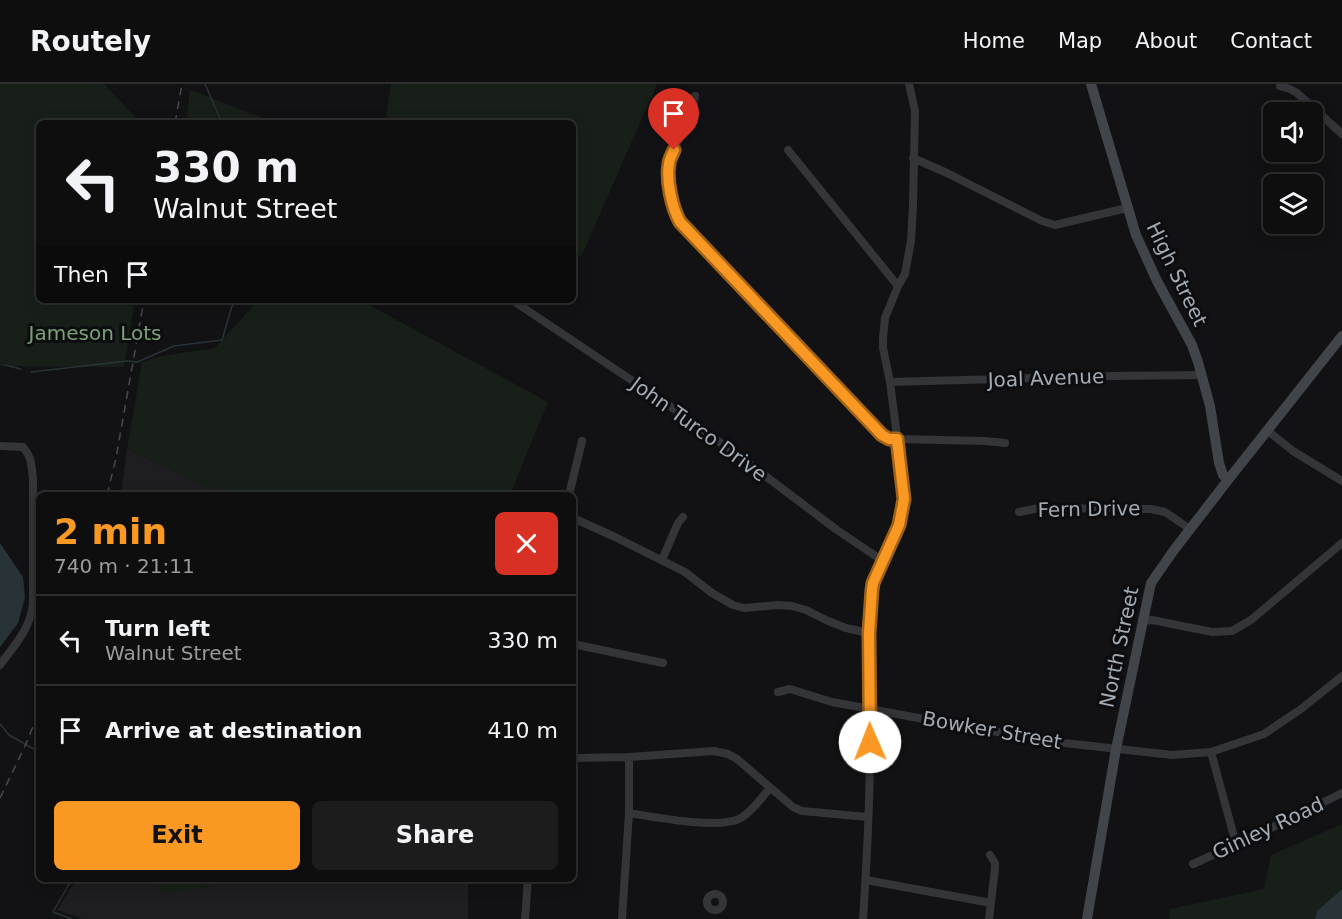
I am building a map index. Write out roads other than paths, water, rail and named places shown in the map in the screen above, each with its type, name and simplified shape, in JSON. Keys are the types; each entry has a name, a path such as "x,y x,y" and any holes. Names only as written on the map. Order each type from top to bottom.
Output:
{"street":[{"path":"863,919 868,817 869,633 873,583 899,525 904,499 890,382 883,348 885,318 905,274 911,241 915,111 909,84"},
{"name":"High Street","path":"1090,84 1136,235 1159,286 1192,345 1210,406 1219,463 1223,475 1228,480"},
{"path":"1280,86 1297,93 1342,134"},
{"path":"695,96 694,108 669,162 668,177 677,218 694,238 882,435 889,439 1005,443"},
{"path":"788,150 898,286"},
{"path":"913,158 1042,221 1055,225 1127,207"},
{"name":"John Turco Drive","path":"516,303 667,404 837,530 883,561"},
{"name":"North Street","path":"1087,919 1116,749 1151,583 1190,529 1342,336"},
{"name":"Joal Avenue","path":"890,382 1202,375"},
{"path":"1268,430 1293,451 1342,481"},
{"path":"569,492 582,441"},
{"path":"0,446 23,447 29,454 33,478 33,605 31,618 26,631 0,665"},
{"name":"Fern Drive","path":"1019,512 1038,508 1151,509 1165,512 1190,529"},
{"path":"662,560 678,523 683,517"},
{"path":"576,519 685,572 712,593 733,605 744,608 792,606 846,628 869,633"},
{"path":"1142,621 1152,620 1212,632 1232,631 1251,620 1342,543"},
{"path":"576,645 663,663"},
{"name":"Bowker Street","path":"778,692 790,689 832,702 1064,743 1172,755 1211,752 1264,734 1302,709 1342,676"},
{"path":"576,758 629,758 714,751 737,759 770,788 802,811 868,817"},
{"path":"1211,752 1236,844"},
{"path":"622,919 629,813 629,758"},
{"path":"629,813 699,822 731,822 750,812 770,788"},
{"name":"Ginley Road","path":"1193,864 1342,793"},
{"path":"988,919 995,869 995,863 990,855"},
{"path":"866,880 991,903"},
{"path":"525,919 528,882"}],"waterway":[{"path":"205,84 221,120"},
{"path":"31,372 127,361 137,362 174,346 222,340 232,306 235,303"},
{"path":"5,365 21,369"},
{"path":"0,724 9,735 36,750"},
{"path":"70,882 53,912 72,919"}],"railway":[{"path":"176,120 182,84"},
{"path":"108,492 116,458 143,303"},
{"path":"0,798 36,719"}],"park label":[{"name":"Jameson Lots","path":"95,333"}]}
